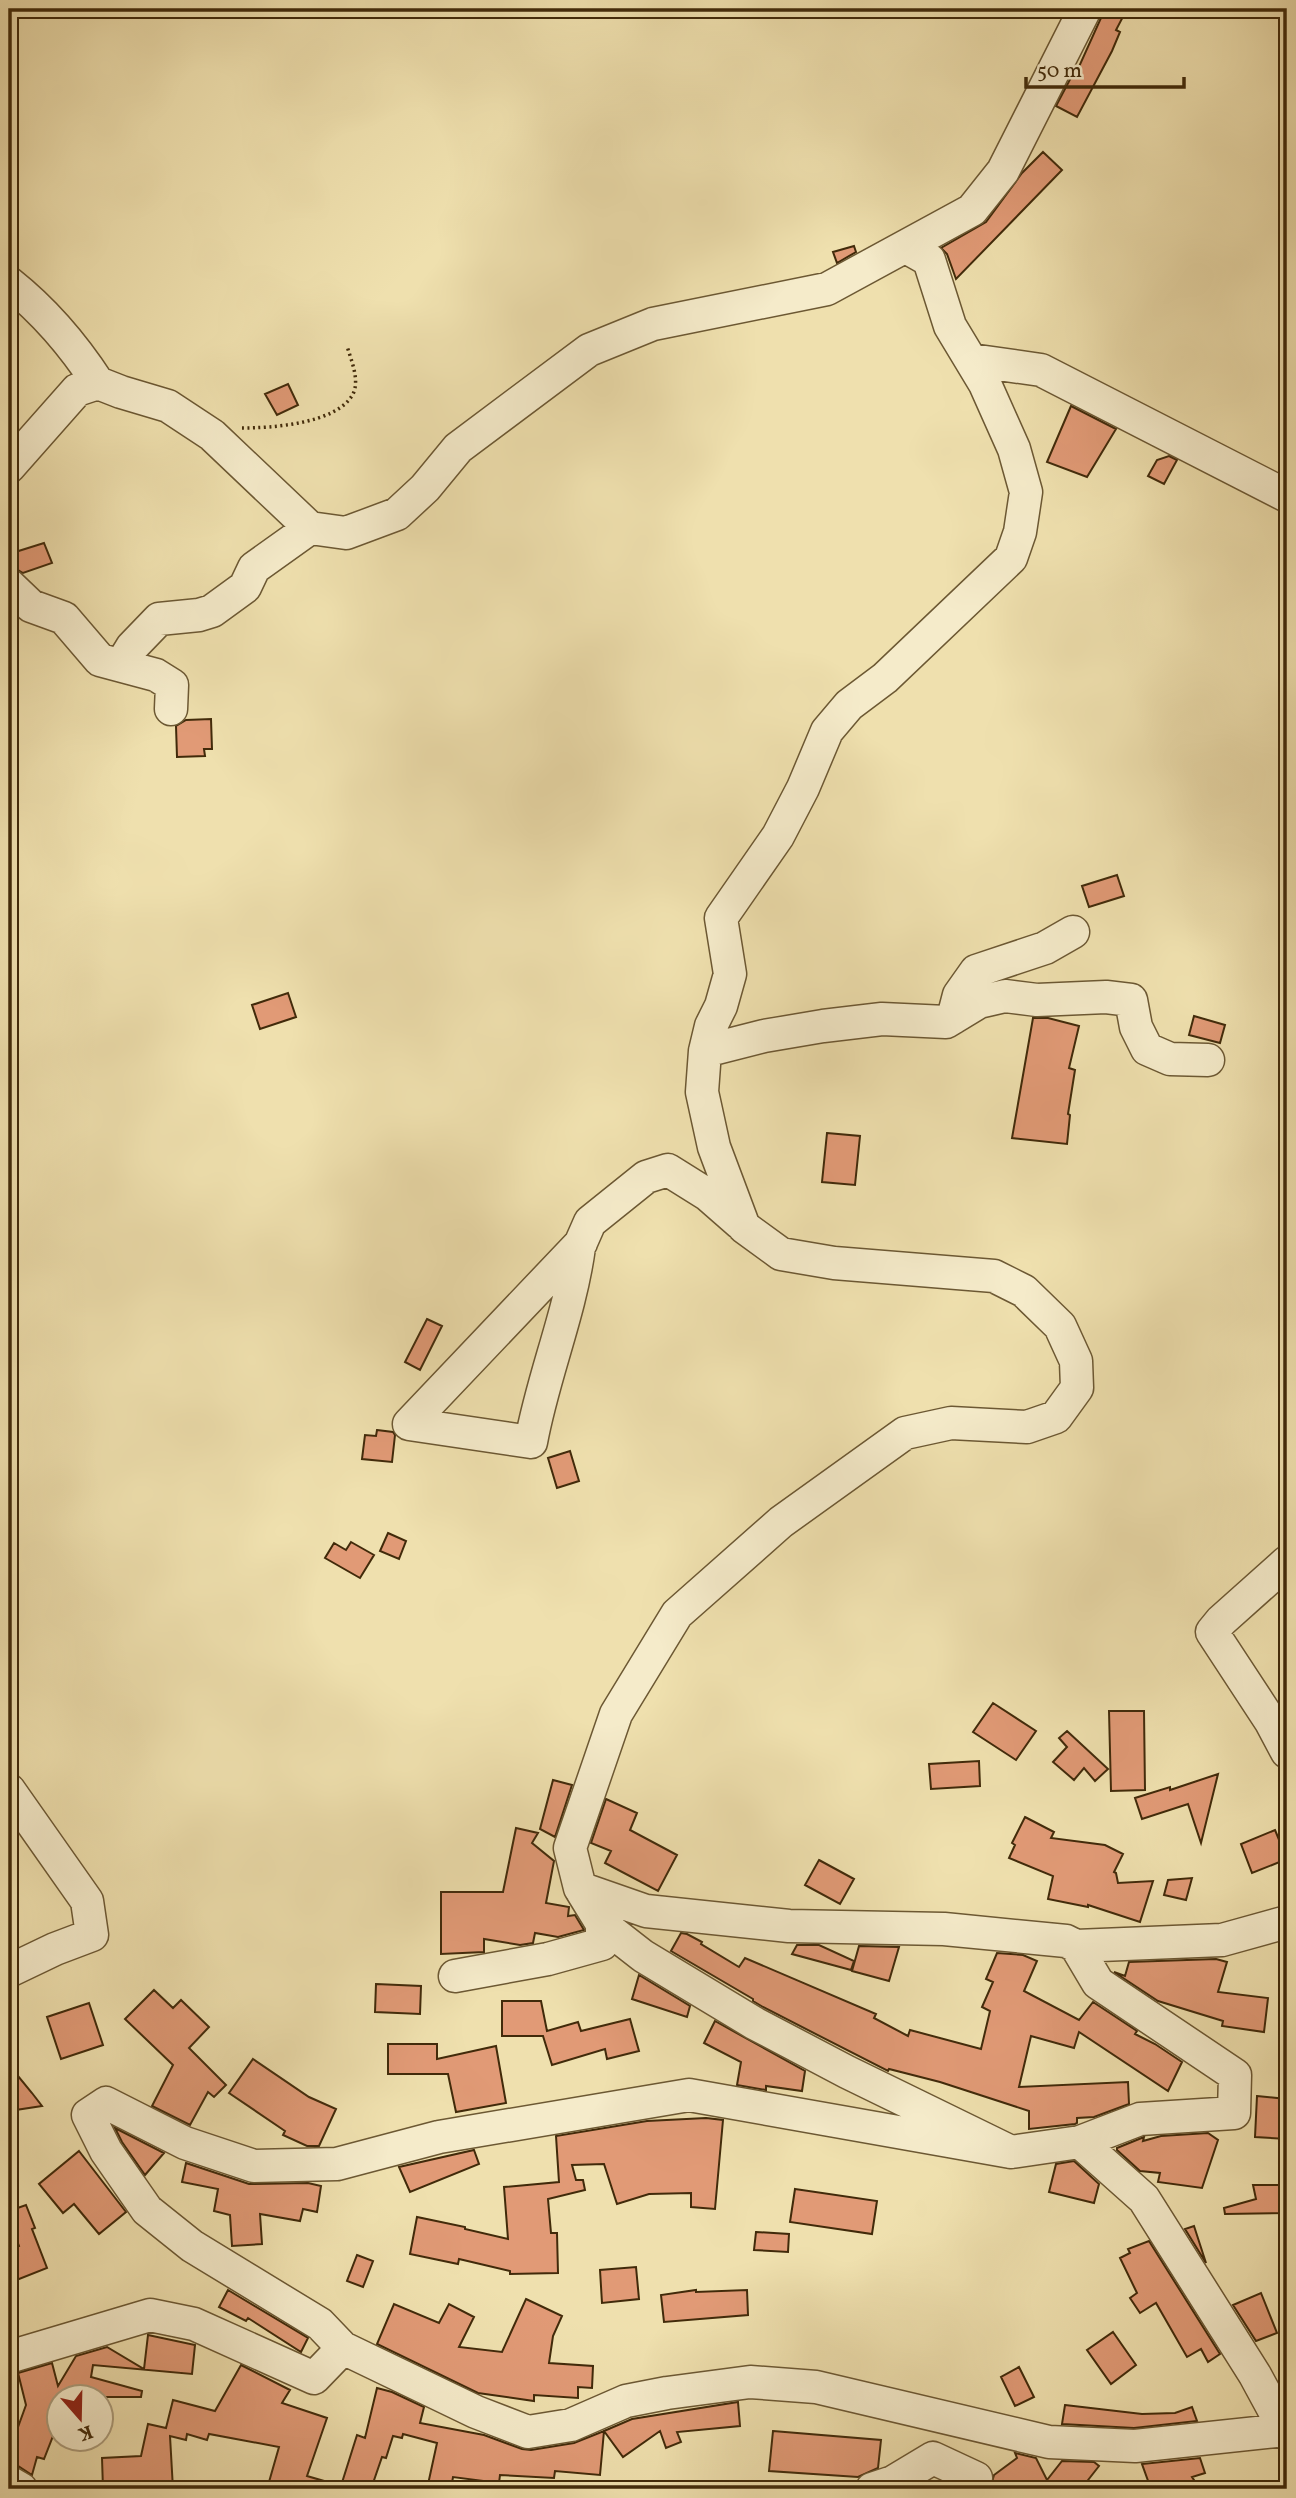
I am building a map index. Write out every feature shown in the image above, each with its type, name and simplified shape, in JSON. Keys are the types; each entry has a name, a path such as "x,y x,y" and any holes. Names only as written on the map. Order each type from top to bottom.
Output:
{"street":[{"path":"9,283 55,328 98,383 121,393 168,406 212,435 310,528 346,533 397,514 425,488 458,449 589,350 653,324 827,289 972,210 1003,171 1085,9"},
{"path":"744,1227 714,1147 702,1092 705,1051 730,974 720,918 778,836 803,788 827,731 849,705 884,678 1011,558 1020,532 1026,492 1014,449 985,384 950,326 929,260 906,247"},
{"path":"971,360 1041,370 1287,496"},
{"path":"9,467 77,390 98,383"},
{"path":"121,665 132,647 159,619 212,611 245,587 254,568 310,528"},
{"path":"9,585 31,606 64,618 100,660 156,675 172,685 171,709"},
{"path":"953,1018 959,995 976,971 1045,948 1073,932"},
{"path":"705,1051 764,1036 882,1019 946,1023 979,1002 1004,996 1038,1000 1106,997 1131,1000 1136,1027 1147,1049 1170,1059 1208,1060"},
{"path":"581,1243 409,1424 531,1442 538,1402 575,1282 581,1243 590,1223 646,1177 668,1170 708,1195 744,1227 781,1254 834,1263 993,1276 1024,1291 1060,1326 1076,1361 1077,1388 1056,1417 1027,1427 951,1423 905,1433 781,1522 677,1614 616,1714 570,1847 580,1888 602,1924 643,1956 754,2022 847,2072 1010,2152"},
{"path":"1287,1562 1212,1632 1279,1713 1287,1752"},
{"path":"9,1790 87,1900 92,1935 9,1971"},
{"path":"580,1888 646,1910 789,1926 944,1929 1066,1941 1076,1946 1222,1940 1287,1922"},
{"path":"455,1976 548,1959 602,1944 602,1924"},
{"path":"1076,1946 1098,1983 1234,2075 1234,2113 1140,2119 1080,2142 1010,2152 689,2095 439,2137 337,2164 254,2166 185,2143 106,2103 88,2115 106,2151 148,2210 192,2246 320,2324 343,2348 475,2412 527,2431 571,2426 626,2401 750,2382 816,2387 1049,2442 1135,2445 1286,2432 1255,2375 1144,2199 1080,2142"},
{"path":"9,2357 150,2315 194,2324 314,2378 343,2348"},
{"path":"872,2489 893,2482 933,2458 976,2478"},
{"path":"9,2482 22,2489"}],"path":[{"path":"212,435 240,428 299,424 344,405 354,393 356,380 347,346"}],"building":[{"path":"1105,9 1127,9 1116,30 1120,32 1112,51 1077,117 1056,106 1076,68 1078,69"},
{"path":"1043,152 1062,170 956,279 947,254 941,248 986,222 1022,173"},
{"path":"854,246 856,252 837,263 833,252"},
{"path":"288,384 298,405 277,415 265,394"},
{"path":"1071,406 1116,429 1087,477 1047,462"},
{"path":"1169,456 1177,460 1164,484 1148,476 1157,460"},
{"path":"44,543 52,563 23,573 13,567 9,554"},
{"path":"211,719 212,749 204,749 205,756 177,757 176,726 186,720"},
{"path":"1117,875 1124,896 1089,907 1082,886"},
{"path":"288,993 296,1017 260,1029 252,1005"},
{"path":"1194,1016 1225,1025 1220,1043 1189,1035"},
{"path":"1033,1018 1048,1018 1079,1026 1069,1068 1075,1070 1068,1114 1067,1144 1012,1138"},
{"path":"827,1133 860,1136 855,1185 822,1182"},
{"path":"427,1319 442,1326 420,1370 405,1362"},
{"path":"377,1430 393,1432 395,1435 392,1462 362,1459 365,1435 376,1436"},
{"path":"570,1451 579,1481 557,1488 548,1458"},
{"path":"388,1533 406,1541 399,1559 380,1551"},
{"path":"351,1542 374,1555 360,1578 325,1558 334,1543 346,1550"},
{"path":"993,1703 1036,1731 1016,1760 973,1732"},
{"path":"1109,1711 1144,1711 1145,1790 1111,1791"},
{"path":"1067,1731 1108,1769 1095,1781 1084,1768 1074,1780 1053,1762 1067,1747 1059,1738"},
{"path":"979,1761 980,1786 931,1789 929,1764"},
{"path":"1218,1774 1201,1843 1188,1804 1142,1819 1135,1798"},
{"path":"553,1780 572,1785 555,1837 540,1829"},
{"path":"606,1799 637,1813 630,1830 677,1855 658,1891 605,1863 611,1851 591,1843"},
{"path":"1025,1817 1054,1832 1051,1838 1105,1845 1123,1854 1114,1872 1118,1883 1153,1881 1140,1922 1088,1905 1048,1899 1053,1876 1009,1858 1015,1845 1012,1843"},
{"path":"516,1828 538,1833 532,1843 554,1861 546,1903 569,1907 568,1916 575,1915 584,1930 558,1937 535,1933 533,1943 520,1945 484,1939 484,1952 441,1954 441,1892 503,1892"},
{"path":"1275,1830 1287,1859 1252,1873 1241,1844"},
{"path":"819,1860 854,1879 840,1904 805,1885"},
{"path":"1192,1878 1186,1900 1164,1895 1168,1880"},
{"path":"681,1933 702,1942 701,1944 739,1967 745,1958 876,2014 874,2018 908,2036 910,2030 981,2049 990,2011 982,2007 993,1982 986,1979 997,1953 1023,1955 1037,1961 1024,1991 1079,2020 1093,2002 1137,2031 1135,2034 1182,2062 1168,2091 1079,2032 1074,2048 1031,2036 1019,2087 1128,2082 1129,2104 1094,2117 1077,2118 1075,2124 1029,2129 1029,2111 940,2082 889,2069 888,2071 763,2007 671,1951"},
{"path":"797,1945 819,1945 854,1961 851,1970 792,1954"},
{"path":"859,1946 899,1947 889,1981 852,1971"},
{"path":"1216,1959 1227,1962 1218,1992 1268,1998 1264,2032 1222,2026 1223,2021 1158,2001 1114,1972 1125,1976 1129,1962"},
{"path":"639,1975 690,2006 687,2017 632,1999"},
{"path":"376,1984 421,1986 420,2014 375,2012"},
{"path":"154,1990 173,2008 181,2000 209,2027 189,2048 226,2085 214,2097 208,2092 190,2125 152,2106 173,2065 125,2019"},
{"path":"502,2001 541,2001 547,2031 578,2022 581,2031 630,2019 639,2051 607,2059 605,2049 552,2065 543,2036 502,2036"},
{"path":"89,2003 103,2045 61,2059 47,2017"},
{"path":"715,2021 805,2071 802,2091 766,2086 766,2090 737,2085 741,2062 704,2043"},
{"path":"388,2044 437,2044 437,2059 496,2046 506,2103 456,2112 448,2074 388,2074"},
{"path":"253,2059 309,2097 336,2109 319,2146 307,2146 283,2135 285,2131 229,2093"},
{"path":"9,2065 32,2093 42,2106 9,2111"},
{"path":"1257,2096 1286,2099 1283,2121 1287,2122 1287,2139 1255,2137"},
{"path":"706,2118 723,2120 715,2209 691,2207 691,2193 649,2194 617,2204 604,2164 572,2165 576,2180 583,2180 585,2190 548,2199 551,2233 557,2233 558,2273 510,2274 510,2271 459,2259 458,2264 410,2254 417,2217 508,2239 504,2187 559,2182 556,2136 647,2121"},
{"path":"115,2128 164,2153 145,2175 122,2142"},
{"path":"1208,2133 1218,2140 1202,2188 1158,2182 1160,2173 1140,2171 1117,2150 1144,2137 1143,2141 1161,2136"},
{"path":"474,2150 479,2164 410,2192 399,2167"},
{"path":"79,2151 126,2212 99,2234 74,2204 63,2213 39,2184"},
{"path":"1074,2161 1099,2184 1094,2203 1049,2192 1056,2164"},
{"path":"186,2163 249,2184 308,2183 321,2186 317,2212 303,2209 300,2221 260,2214 262,2244 232,2246 230,2215 214,2211 218,2189 182,2182"},
{"path":"1253,2185 1287,2185 1287,2213 1225,2214 1224,2208 1256,2199"},
{"path":"795,2189 877,2201 872,2234 790,2222"},
{"path":"26,2205 47,2268 9,2283 9,2251 19,2246 9,2219 9,2211"},
{"path":"1194,2226 1206,2263 1185,2229"},
{"path":"756,2232 789,2234 788,2252 754,2250"},
{"path":"1149,2241 1220,2354 1208,2362 1201,2349 1187,2357 1156,2303 1140,2313 1130,2298 1137,2293 1120,2258 1130,2253 1128,2249"},
{"path":"357,2255 373,2261 363,2287 347,2281"},
{"path":"636,2267 639,2299 602,2303 600,2270"},
{"path":"228,2290 308,2338 301,2352 248,2318 246,2321 219,2307"},
{"path":"696,2290 747,2290 748,2315 664,2322 661,2295"},
{"path":"1261,2293 1277,2333 1256,2341 1233,2305"},
{"path":"526,2299 562,2316 553,2336 549,2363 593,2366 592,2388 578,2387 578,2398 534,2395 534,2401 478,2393 377,2344 394,2304 439,2323 449,2304 474,2317 459,2347 502,2352"},
{"path":"1113,2332 1136,2365 1111,2384 1087,2350"},
{"path":"148,2335 195,2345 192,2374 93,2365 91,2377 109,2382 60,2382 76,2356 107,2347 144,2369"},
{"path":"52,2363 57,2382 46,2382 47,2452 44,2459 37,2457 32,2475 9,2464 9,2452 26,2405 18,2373"},
{"path":"241,2365 290,2390 282,2403 327,2418 307,2476 338,2485 337,2489 267,2489 279,2447 209,2434 207,2440 187,2434 186,2440 170,2436 173,2489 103,2489 102,2458 141,2456 148,2424 166,2428 173,2400 215,2411"},
{"path":"1019,2367 1034,2397 1015,2406 1001,2377"},
{"path":"116,2384 142,2391 141,2397 116,2397"},
{"path":"377,2388 424,2407 420,2423 484,2435 522,2449 574,2443 604,2431 600,2475 555,2471 554,2478 500,2475 499,2483 453,2477 451,2489 427,2489 437,2443 403,2434 402,2438 393,2436 386,2458 382,2457 371,2489 340,2489 357,2435 365,2438"},
{"path":"738,2402 740,2426 677,2432 681,2442 666,2448 660,2431 623,2457 604,2431 632,2419"},
{"path":"1065,2405 1142,2414 1175,2413 1192,2407 1197,2421 1134,2428 1062,2424"},
{"path":"773,2431 881,2440 878,2468 858,2477 769,2471"},
{"path":"1015,2453 1036,2458 1047,2480 1062,2461 1094,2462 1099,2466 1081,2489 990,2489 994,2475 1017,2458"},
{"path":"1200,2458 1205,2473 1192,2477 1200,2489 1151,2489 1142,2464"}]}
